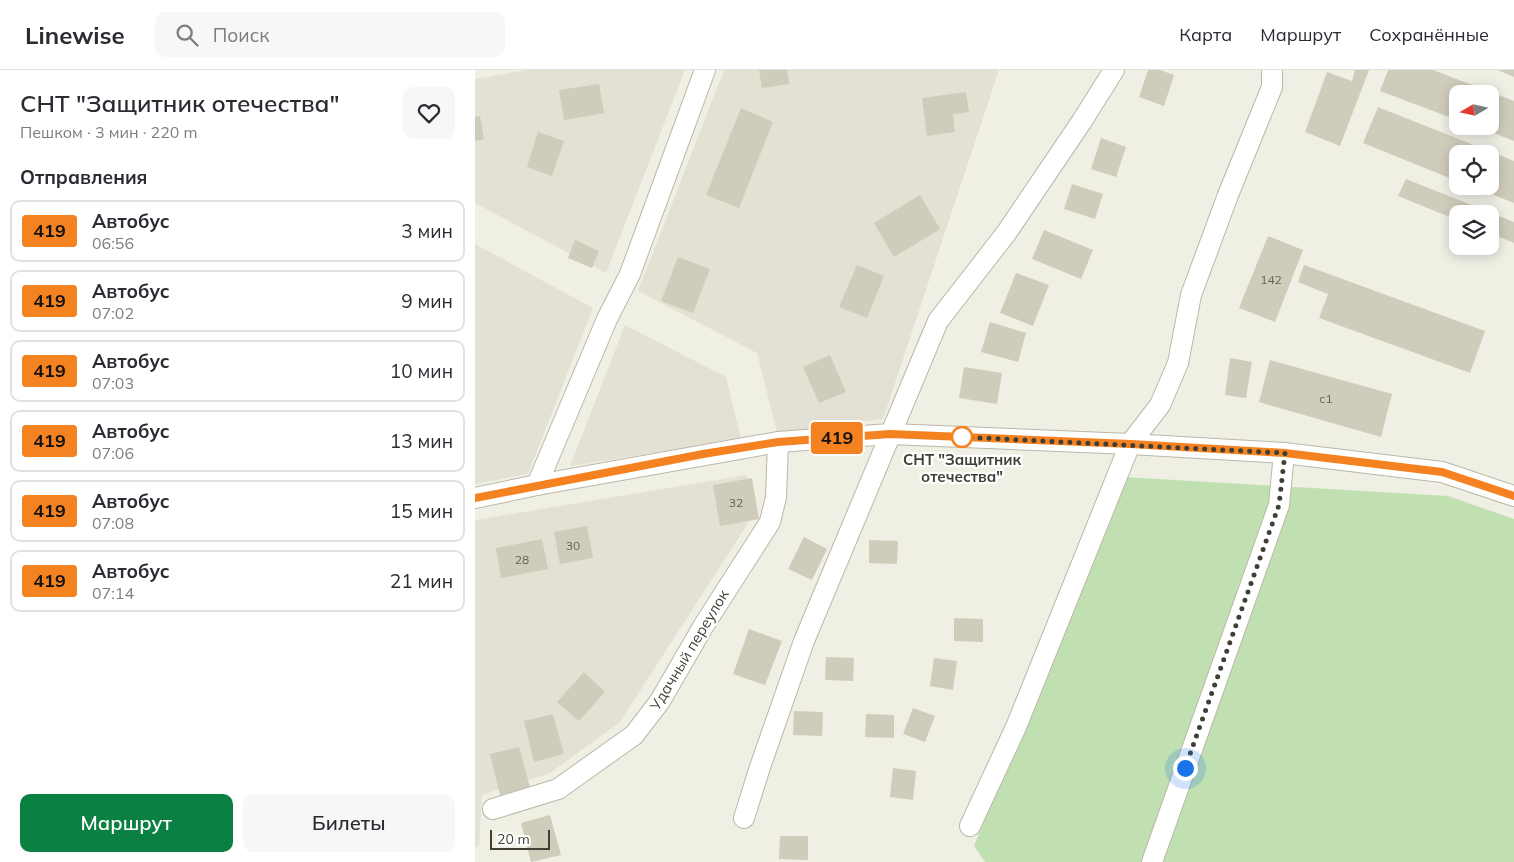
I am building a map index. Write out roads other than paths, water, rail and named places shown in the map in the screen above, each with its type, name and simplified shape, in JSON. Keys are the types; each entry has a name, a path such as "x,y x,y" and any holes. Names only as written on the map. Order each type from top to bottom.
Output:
{"street":[{"path":"537,485 607,319 629,274 705,70"},
{"path":"744,818 804,641 938,321 1007,232 1114,70"},
{"path":"971,826 1016,727 1131,444 1160,405 1178,363 1191,295 1228,195 1272,87 1272,70"},
{"path":"475,498 537,485 778,442 890,434 1131,444 1285,453 1442,472 1514,496"},
{"name":"Удачный переулок","path":"493,809 558,790 634,735 660,701 703,624 770,522 775,497 778,442"},
{"path":"1152,862 1279,505 1285,453"}],"place":[{"name":"СНТ \"Защитник отечества\"","path":"962,437"}]}
